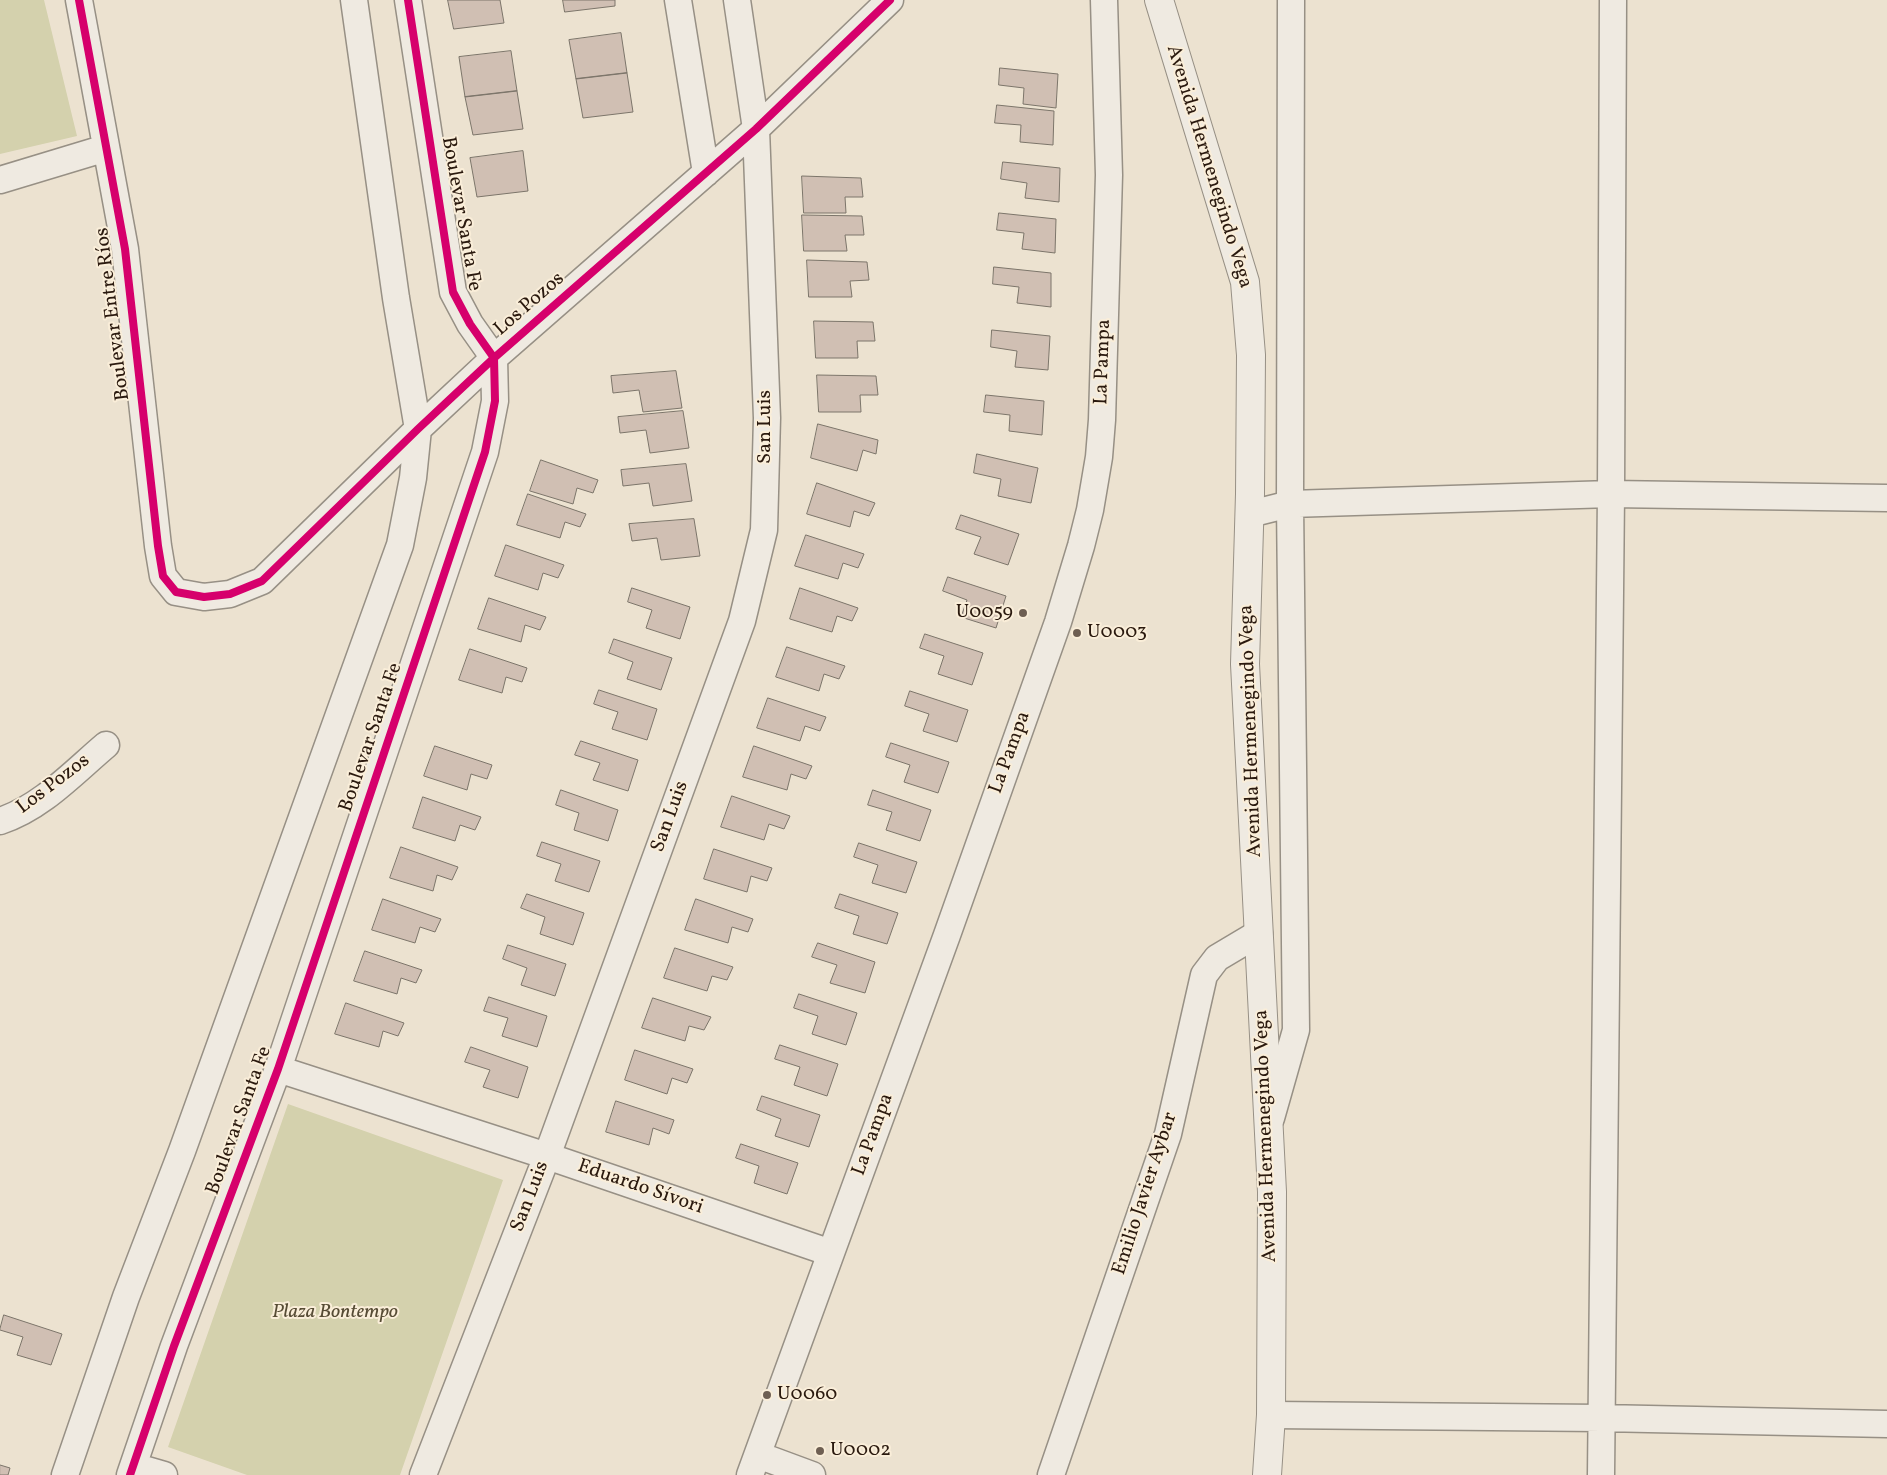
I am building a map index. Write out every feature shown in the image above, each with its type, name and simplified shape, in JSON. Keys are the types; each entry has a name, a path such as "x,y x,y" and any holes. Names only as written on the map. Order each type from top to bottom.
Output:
{"street":[{"name":"Boulevar Entre Ríos","path":"79,0 125,249 158,546 163,576 176,592"},
{"name":"Boulevar Santa Fe","path":"66,1475 126,1297 182,1151 400,545 413,478 418,429 396,298 354,0"},
{"name":"Boulevar Santa Fe","path":"131,1471 174,1346 278,1069 485,452 495,401 494,358 470,324 453,292 408,0"},
{"path":"678,0 706,173"},
{"name":"San Luis","path":"423,1475 547,1156 742,621 764,530 767,418 756,129 737,0"},
{"name":"Los Pozos","path":"176,592 204,597 230,594 262,581 494,358 756,129 890,0"},
{"name":"La Pampa","path":"754,1465 947,935 1058,622 1090,510 1099,457 1103,401 1109,175 1104,0"},
{"name":"Avenida Hermenegindo Vega","path":"1159,0 1245,282 1251,355 1250,514 1245,664 1272,1192 1271,1415 1267,1475"},
{"path":"1269,1125 1296,1030 1290,504 1291,0"},
{"path":"1601,1475 1611,494 1613,0"},
{"path":"0,180 106,148"},
{"path":"1250,514 1290,504 1611,494 1887,498"},
{"name":"Los Pozos","path":"0,820 22,812 56,789 106,745"},
{"name":"Emilio Javier Aybar","path":"1051,1475 1168,1134 1204,975 1217,958 1259,933"},
{"name":"Eduardo Sívori","path":"278,1069 547,1156 831,1253"},
{"path":"1271,1415 1601,1418 1887,1424"},
{"path":"754,1465 812,1475"},
{"path":"131,1471 164,1475"}],"green space":[{"path":"0,0 44,0 77,136 0,154"},
{"name":"Plaza Bontempo","path":"288,1104 503,1180 400,1475 247,1475 168,1447"}],"building":[{"path":"448,0 500,0 504,23 454,29"},
{"path":"563,0 615,0 615,6 565,12"},
{"path":"621,33 627,73 576,79 569,40"},
{"path":"511,51 517,91 465,97 459,57"},
{"path":"1000,68 1058,74 1056,108 1023,104 1024,88 999,85"},
{"path":"627,73 633,112 583,118 576,79"},
{"path":"517,91 523,129 473,135 465,97"},
{"path":"997,105 1054,111 1053,145 1020,142 1021,125 995,123"},
{"path":"523,151 528,191 477,197 470,158"},
{"path":"1003,162 1060,168 1059,202 1025,198 1027,183 1001,179"},
{"path":"802,176 861,178 863,197 845,197 846,213 804,213"},
{"path":"999,213 1056,219 1055,253 1022,249 1024,233 997,230"},
{"path":"802,215 862,216 864,235 845,235 847,251 804,251"},
{"path":"807,260 867,262 869,280 850,281 852,297 809,297"},
{"path":"994,267 1051,273 1051,307 1017,303 1019,287 993,284"},
{"path":"814,321 873,322 875,341 857,341 858,358 816,358"},
{"path":"992,330 1050,336 1048,370 1015,367 1017,351 991,347"},
{"path":"676,371 682,408 643,412 639,390 613,393 611,376"},
{"path":"817,375 876,376 878,395 860,395 861,412 819,412"},
{"path":"986,395 1044,401 1042,435 1009,431 1010,415 984,412"},
{"path":"683,411 689,448 650,453 646,430 620,433 618,417"},
{"path":"818,424 878,440 876,454 863,450 857,471 811,458"},
{"path":"977,454 1038,468 1031,503 998,496 1001,479 974,473"},
{"path":"541,460 598,480 593,493 577,488 573,504 530,491"},
{"path":"686,464 692,501 653,506 649,483 623,486 621,470"},
{"path":"817,483 875,503 869,516 854,511 850,527 807,514"},
{"path":"528,494 586,514 580,527 565,522 560,538 517,525"},
{"path":"961,515 1019,534 1008,565 974,554 981,537 956,529"},
{"path":"694,519 700,556 661,560 657,538 632,541 629,524"},
{"path":"806,535 864,554 858,568 843,563 838,579 795,566"},
{"path":"506,545 564,565 558,578 543,573 538,590 495,576"},
{"path":"948,577 1006,596 996,628 961,617 967,600 943,591"},
{"path":"632,588 690,607 680,639 646,628 652,610 628,602"},
{"path":"800,588 858,608 852,621 837,616 832,632 790,619"},
{"path":"489,598 546,617 540,630 525,625 521,642 478,629"},
{"path":"925,634 983,653 972,685 938,674 944,656 920,648"},
{"path":"614,639 672,658 661,690 627,679 633,662 609,653"},
{"path":"787,647 845,666 839,679 824,674 819,691 776,677"},
{"path":"470,649 527,668 522,682 506,677 502,693 459,680"},
{"path":"599,690 657,709 647,740 612,729 618,712 594,704"},
{"path":"910,691 968,710 957,742 923,731 929,714 905,706"},
{"path":"768,698 826,717 820,731 805,726 800,741 757,728"},
{"path":"581,741 638,760 628,791 593,780 600,763 575,755"},
{"path":"891,743 949,762 938,793 904,782 910,765 886,757"},
{"path":"435,746 492,765 487,779 471,774 467,790 424,776"},
{"path":"754,746 812,766 806,779 791,774 787,790 743,777"},
{"path":"561,790 618,810 608,841 574,830 579,813 556,805"},
{"path":"873,790 931,810 920,841 886,830 892,812 868,805"},
{"path":"732,796 790,816 784,829 769,824 764,840 721,827"},
{"path":"423,797 481,817 475,830 460,825 455,841 413,828"},
{"path":"542,842 600,861 589,892 555,881 561,864 537,856"},
{"path":"859,843 917,862 906,893 872,883 878,865 854,857"},
{"path":"401,847 458,867 452,880 437,875 433,891 390,878"},
{"path":"714,849 772,868 767,881 751,876 747,892 704,879"},
{"path":"527,894 584,913 573,945 540,934 545,917 521,908"},
{"path":"840,894 898,913 887,944 853,934 859,916 835,908"},
{"path":"383,899 441,919 435,932 420,927 415,943 372,930"},
{"path":"696,899 753,919 748,932 732,927 728,943 685,930"},
{"path":"818,943 875,962 865,993 830,983 837,965 812,957"},
{"path":"508,945 566,964 555,996 521,985 527,968 503,959"},
{"path":"675,948 733,967 727,980 712,976 707,991 664,978"},
{"path":"365,951 422,970 416,983 401,978 397,994 354,981"},
{"path":"799,994 857,1013 846,1045 812,1034 818,1016 794,1008"},
{"path":"489,997 547,1016 537,1047 502,1036 508,1018 484,1011"},
{"path":"653,998 711,1017 704,1030 689,1026 685,1041 642,1028"},
{"path":"346,1003 404,1023 398,1036 383,1031 379,1047 335,1034"},
{"path":"780,1045 838,1064 827,1096 794,1085 800,1067 775,1059"},
{"path":"471,1047 528,1067 518,1098 483,1087 490,1070 465,1062"},
{"path":"635,1050 693,1069 687,1083 672,1078 667,1094 625,1080"},
{"path":"762,1096 820,1115 809,1147 775,1136 781,1119 757,1110"},
{"path":"616,1101 674,1120 669,1134 653,1128 649,1145 606,1132"},
{"path":"741,1144 798,1163 787,1194 754,1183 759,1166 736,1158"},
{"path":"4,1315 62,1334 51,1365 17,1355 23,1337 0,1330"},
{"path":"0,1465 10,1468 8,1475 0,1475"}],"cycle path":[{"path":"79,0 125,249 158,546 163,576 176,592 204,597 230,594 262,581 494,358 756,129 890,0"},
{"path":"130,1475 174,1346 278,1069 485,452 495,401 494,358 470,324 453,292 408,0"}],"place":[{"name":"U0059","path":"1023,613"},
{"name":"U0003","path":"1077,633"},
{"name":"U0060","path":"767,1395"},
{"name":"U0002","path":"820,1451"}]}
